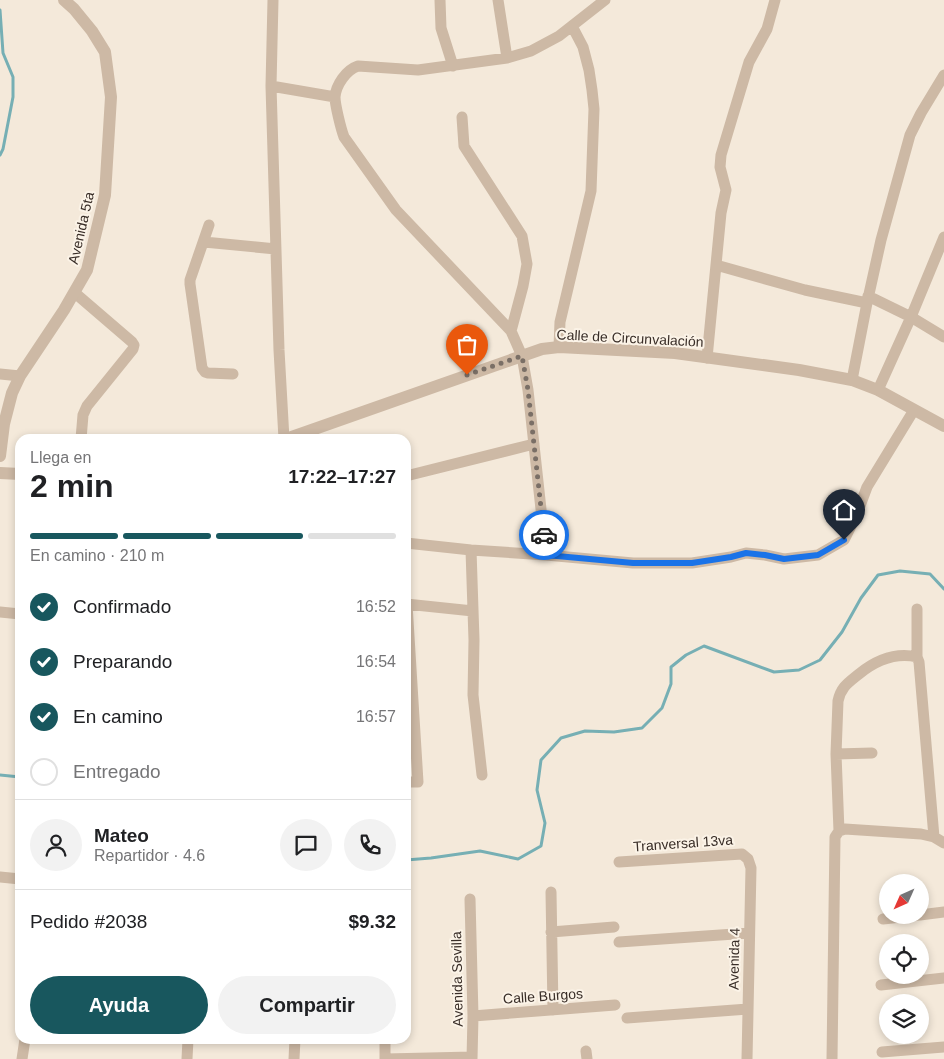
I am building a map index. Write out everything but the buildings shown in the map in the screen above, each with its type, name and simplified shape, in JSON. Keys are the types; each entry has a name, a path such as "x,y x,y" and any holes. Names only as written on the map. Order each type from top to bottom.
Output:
{"street":[{"name":"Avenida 5ta","path":"0,456 4,424 12,393 20,376 75,293 87,270 105,195 111,97 105,52 92,31 64,0"},
{"path":"273,0 271,86 285,434"},
{"path":"440,0 441,28 453,66"},
{"path":"498,0 507,58"},
{"path":"546,555 528,390 522,356 511,331 396,210 344,137 335,97 341,79 352,68 358,66 418,70 507,58 531,51 559,36 605,0"},
{"path":"707,358 721,213 726,190 720,167 721,155 749,62 767,30 775,0"},
{"path":"560,347 560,322 591,191 594,109 592,90 583,47 572,26"},
{"path":"852,380 867,300 881,240 910,135 920,113 940,91 944,75"},
{"path":"271,86 335,97"},
{"path":"462,117 464,146 522,236 527,264 511,331"},
{"path":"209,225 190,280 202,368 208,373 233,374"},
{"path":"878,390 944,237"},
{"path":"204,242 276,249"},
{"path":"716,265 804,290 867,300 911,317 944,338"},
{"path":"75,293 134,345 133,349 87,406 83,415 81,434"},
{"name":"Calle de Circunvalación","path":"299,434 542,349 560,347 675,354 799,370 852,380 878,390 944,426"},
{"path":"0,374 20,376"},
{"path":"411,544 633,563 692,563 746,553 784,559 818,555 844,540 857,514 867,487 914,410"},
{"path":"411,475 534,444"},
{"path":"0,473 15,474"},
{"path":"471,550 473,695 482,775"},
{"path":"411,604 473,610"},
{"path":"839,831 845,829 874,830 920,834 939,840 917,657 917,609"},
{"path":"0,612 15,614"},
{"path":"832,1059 835,837 839,831 836,754 838,701 844,686 873,663 882,659 909,655 917,657"},
{"path":"411,669 418,782 411,782"},
{"path":"836,754 872,752"},
{"name":"Tranversal 13va","path":"618,862 742,854 748,859"},
{"name":"Avenida 4","path":"747,1059 751,868 748,859"},
{"path":"0,877 15,878"},
{"path":"551,892 553,1010"},
{"name":"Avenida Sevilla","path":"470,899 473,1016 472,1058"},
{"path":"929,914 944,912"},
{"path":"551,932 614,927"},
{"path":"619,942 749,933"},
{"path":"881,986 944,978"},
{"name":"Calle Burgos","path":"473,1016 615,1005"},
{"path":"627,1018 748,1009"},
{"path":"22,1059 24,1044"},
{"path":"187,1059 188,1044"},
{"path":"294,1044 294,1059"},
{"path":"385,1044 386,1059 472,1058"},
{"path":"882,1052 944,1047"}],"waterway":[{"path":"0,10 3,53 13,77 13,97 3,149 0,155"},
{"path":"411,860 480,851 518,859 541,846 545,823 537,790 541,760 561,738 585,731 614,732 642,728 662,708 671,684 671,667 686,655 704,646 774,672 799,670 820,660 842,632 861,598 878,575 900,571 930,574 944,589"},
{"path":"0,775 15,776"}],"way so far":[{"path":"467,375 522,356 528,390 544,535"}],"route":[{"path":"544,535 546,555 633,563 692,563 746,553 784,559 818,555 844,540"}]}
